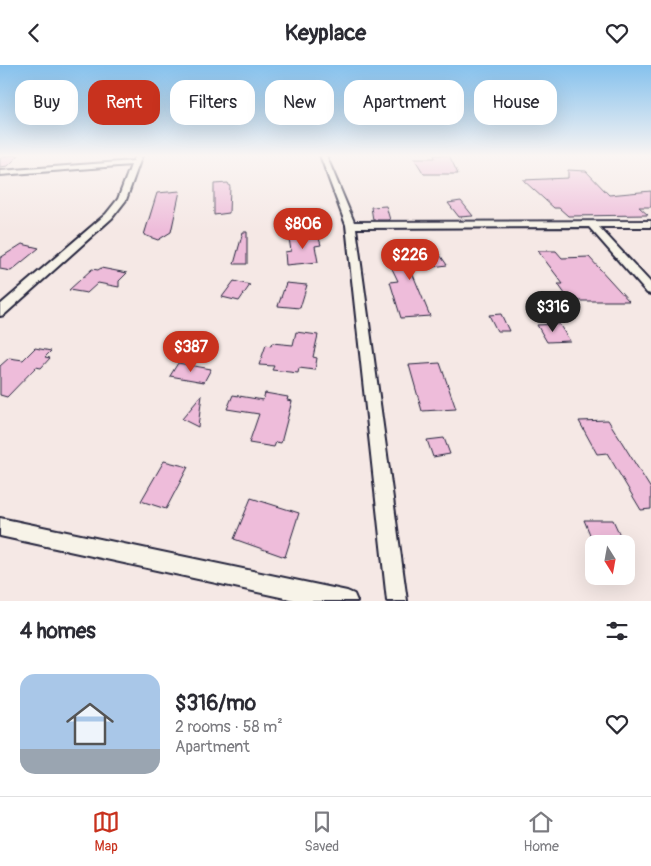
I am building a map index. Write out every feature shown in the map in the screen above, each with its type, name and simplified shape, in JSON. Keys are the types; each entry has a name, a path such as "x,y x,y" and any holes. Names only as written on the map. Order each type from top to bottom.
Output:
{"street":[{"path":"0,312 108,216 122,200 129,180"},
{"path":"333,180 352,225 397,601"},
{"path":"591,224 651,290"},
{"path":"352,225 651,224"},
{"path":"0,527 347,601"}],"building":[{"path":"523,180 595,180 609,195 651,191 651,207 639,207 648,215 568,216 559,208 554,208"},
{"path":"228,183 230,187 229,213 214,215 214,184"},
{"path":"180,191 171,232 158,240 144,235 157,193"},
{"path":"461,201 473,216 459,217 448,203"},
{"path":"386,206 390,220 373,220 371,207"},
{"path":"243,232 247,232 247,264 234,264"},
{"path":"318,235 321,245 315,246 318,262 286,265 285,252 291,251 289,238"},
{"path":"22,244 39,248 11,271 0,269 0,258"},
{"path":"398,249 402,257 438,252 447,265 411,270 430,316 401,318 390,282 398,281 383,250"},
{"path":"538,251 556,251 562,258 589,257 629,301 570,301 558,284 563,284"},
{"path":"101,268 127,273 119,281 119,287 98,283 87,293 69,290 92,269 98,270"},
{"path":"234,281 250,285 239,301 222,297"},
{"path":"286,283 307,285 300,308 278,306"},
{"path":"501,314 509,331 497,331 489,315"},
{"path":"559,324 570,341 547,342 537,325"},
{"path":"296,332 318,335 313,357 317,358 315,370 299,368 298,373 272,370 274,366 259,365 266,345 271,346 272,343 293,345"},
{"path":"35,348 51,351 45,357 50,358 41,368 36,367 7,397 0,395 0,366 9,358 23,360"},
{"path":"178,363 211,369 204,382 170,376"},
{"path":"440,363 456,409 422,411 409,365"},
{"path":"265,393 288,397 287,400 292,401 281,443 276,442 274,447 249,443 259,414 227,409 233,395 263,400"},
{"path":"202,395 198,427 182,419"},
{"path":"608,420 651,489 651,509 641,510 607,453 597,454 579,421"},
{"path":"444,438 450,454 433,457 427,440"},
{"path":"164,461 188,467 166,509 141,501"},
{"path":"251,498 299,513 285,557 234,539"},
{"path":"584,520 613,520 620,535 590,535"}]}
